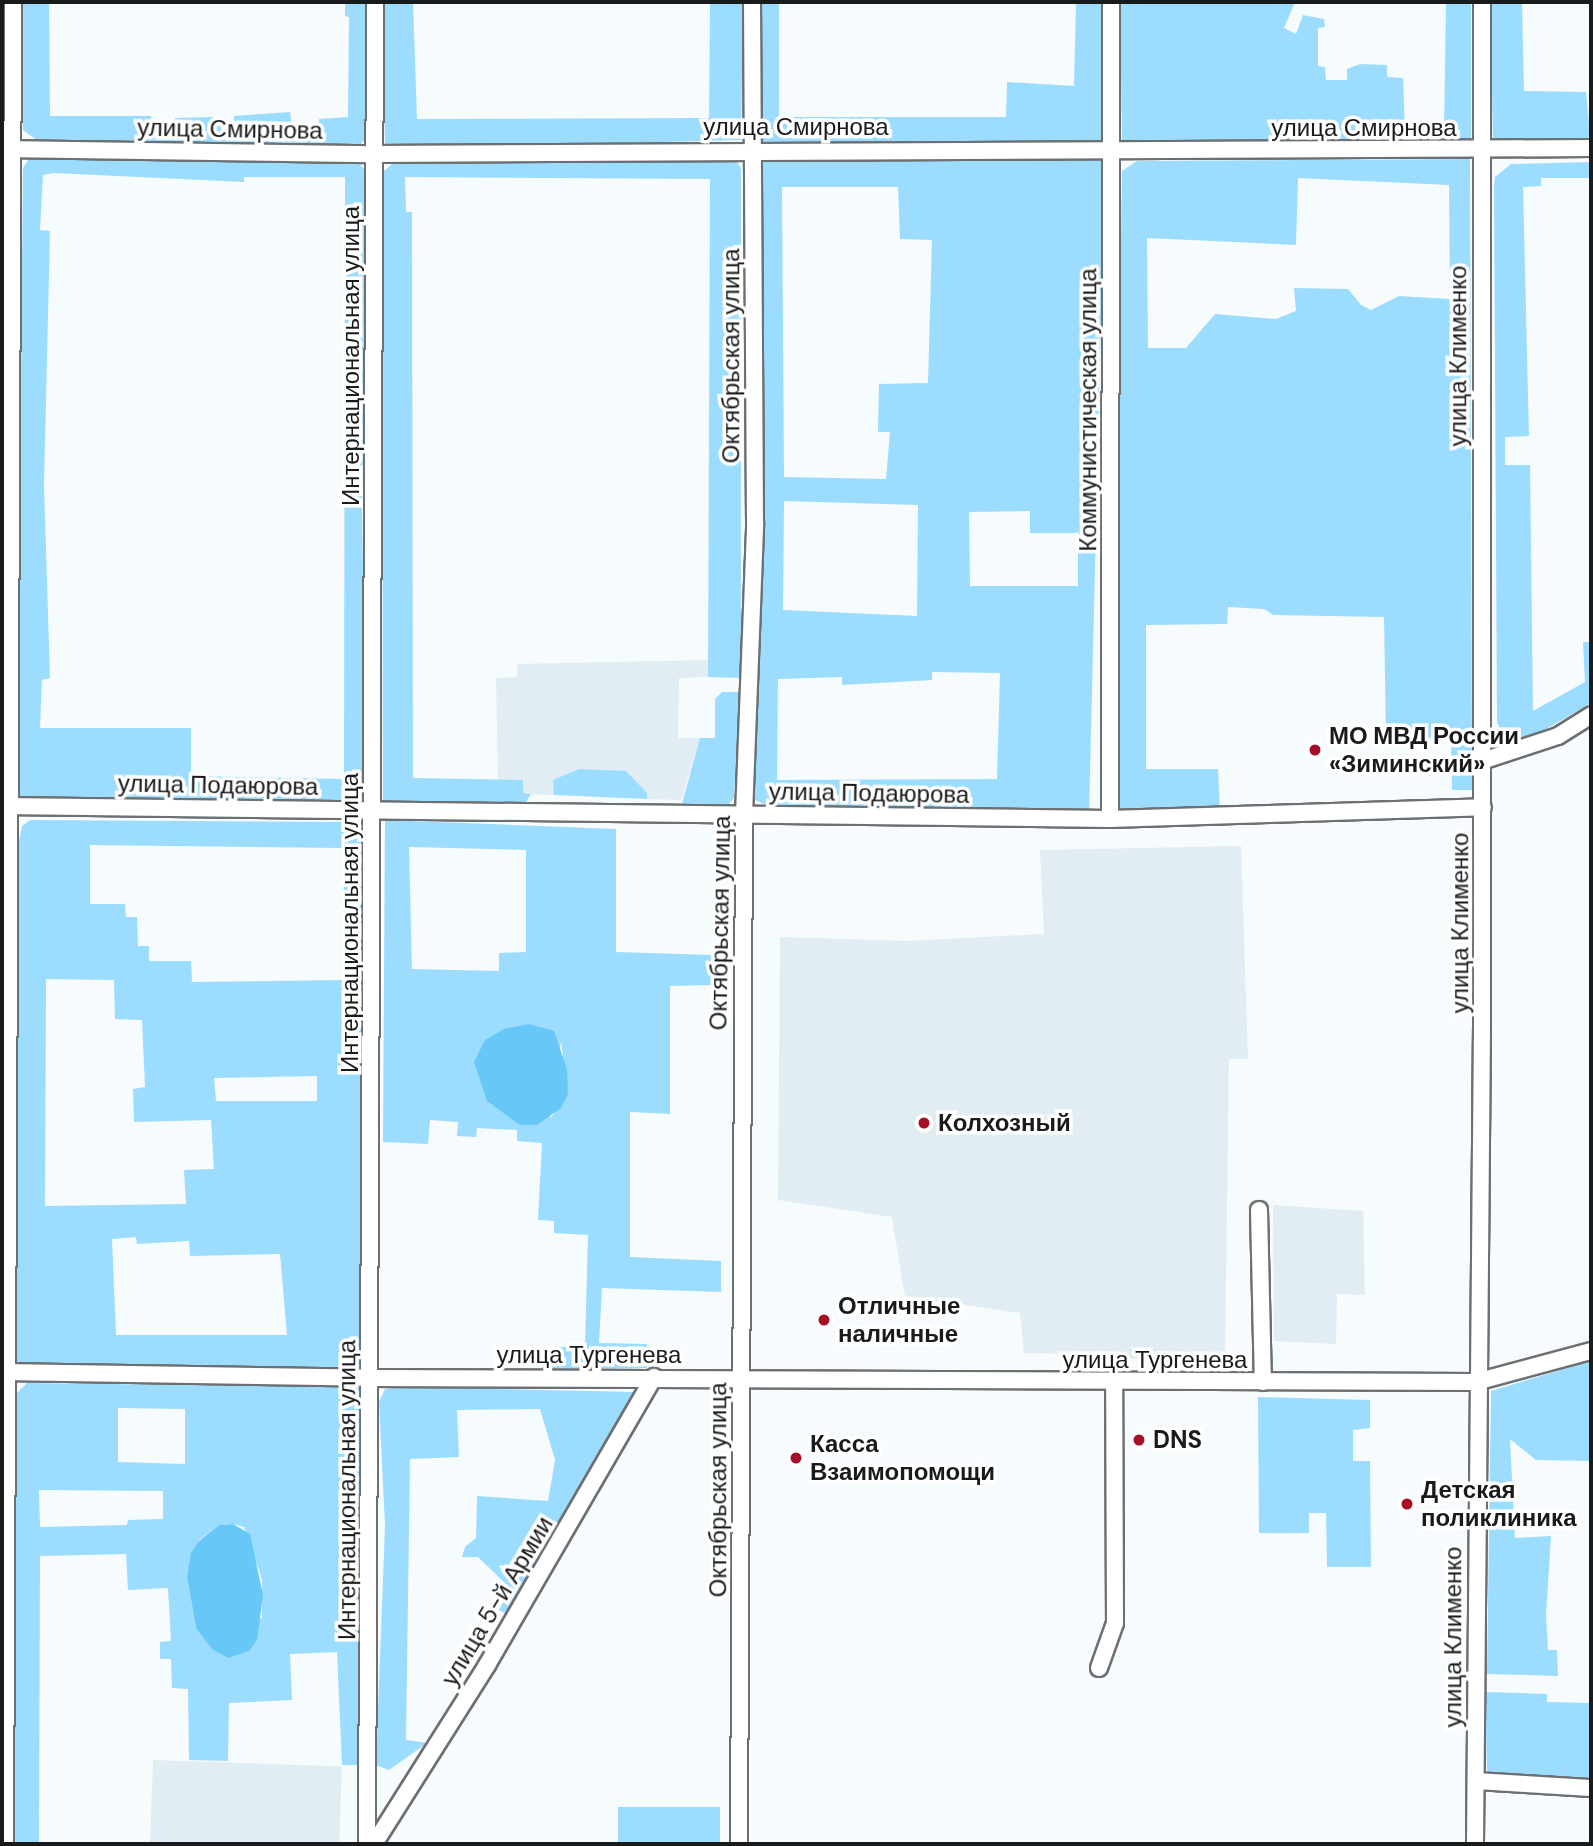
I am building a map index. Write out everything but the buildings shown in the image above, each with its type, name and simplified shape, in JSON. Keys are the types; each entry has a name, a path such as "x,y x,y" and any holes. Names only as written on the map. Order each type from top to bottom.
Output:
{"street":[{"path":"5,1844 7,149 13,2"},
{"name":"Интернациональная улица","path":"367,1844 374,810 375,2"},
{"name":"Октябрьская улица","path":"739,1844 744,815 755,523 752,2"},
{"name":"Коммунистическая улица","path":"1110,819 1111,2"},
{"name":"улица Клименко","path":"1475,1844 1476,1382 1483,807 1482,2"},
{"name":"улица Смирнова","path":"7,149 373,154 753,149 1481,151 1591,148"},
{"path":"1482,761 1558,736 1591,715"},
{"name":"улица Подаюрова","path":"7,806 1110,819 1483,807"},
{"path":"1259,1210 1263,1382"},
{"name":"улица Тургенева","path":"6,1372 369,1378 654,1377 1114,1383 1476,1382 1591,1351"},
{"name":"улица 5-й Армии","path":"373,1844 487,1665 654,1377"},
{"path":"1099,1668 1115,1623 1114,1383"},
{"path":"1476,1781 1591,1788"}],"shaded area":[{"path":"2,2 7,2 2,140"},
{"path":"20,2 49,2 50,116 151,116 152,125 174,125 175,118 213,117 214,126 234,125 234,116 290,112 292,127 319,127 319,119 348,117 349,17 345,16 345,2 369,2 367,137 359,146 38,141 23,130"},
{"path":"383,2 413,2 417,119 709,118 710,2 743,2 741,140 385,149"},
{"path":"758,2 779,2 779,117 1006,117 1007,82 1074,86 1076,2 1105,2 1105,148 759,144"},
{"path":"1120,2 1295,2 1284,28 1296,34 1303,15 1324,19 1325,27 1318,28 1318,66 1325,67 1326,80 1347,80 1347,69 1360,64 1387,65 1387,77 1403,78 1405,131 1444,133 1446,2 1471,2 1471,147 1122,143"},
{"path":"1490,2 1522,2 1524,91 1586,92 1591,144 1497,143 1493,139"},
{"path":"759,154 1105,160 1089,813 771,807 753,799 762,476","holes":["782,187 898,187 900,239 932,240 928,383 879,384 878,432 890,432 886,479 784,477","784,501 918,505 917,616 783,610","1030,511 1030,533 1078,533 1078,586 970,586 969,512","932,672 1000,673 997,779 777,780 778,679 842,677 842,685 932,680"]},
{"path":"39,155 350,162 359,163 367,173 362,509 367,804 20,799 17,794 23,168 30,157","holes":["54,173 244,182 244,177 345,177 344,779 191,776 191,728 40,728 42,680 50,678 44,485 50,231 40,230 43,175"]},
{"path":"724,156 736,160 741,168 741,678 708,677 710,179 405,177 406,212 412,212 413,778 523,780 523,793 531,794 525,804 383,802 382,173 394,162"},
{"path":"2,158 5,158 2,798"},
{"path":"1470,159 1472,790 1452,790 1451,739 1386,737 1384,617 1273,615 1264,609 1228,607 1227,624 1146,625 1146,769 1218,769 1220,813 1113,815 1122,171 1137,161","holes":["1298,178 1449,185 1450,299 1399,296 1371,310 1361,305 1348,289 1294,288 1296,311 1276,319 1215,314 1186,348 1148,348 1147,238 1296,245"]},
{"path":"1591,162 1591,178 1541,178 1541,186 1523,187 1529,436 1505,437 1505,465 1530,465 1533,711 1585,682 1583,642 1591,642 1591,703 1534,736 1512,740 1503,736 1497,722 1495,177 1511,164"},
{"path":"708,660 708,677 679,678 678,738 700,738 681,800 647,799 647,793 554,780 554,795 523,794 523,780 498,780 496,678 517,677 518,664"},
{"path":"722,692 740,692 734,798 726,807 681,807 700,738 715,738 715,699"},
{"path":"579,769 626,771 647,793 647,799 554,795 553,780"},
{"path":"30,820 344,822 355,824 368,836 362,1366 356,1370 16,1363 18,847 22,826","holes":["90,845 344,848 343,980 192,982 191,961 149,961 149,946 138,946 137,917 126,917 125,904 90,904","46,979 114,980 115,1019 142,1020 145,1087 133,1089 134,1122 211,1120 214,1169 184,1170 186,1204 45,1206","317,1076 317,1101 216,1101 214,1078","136,1237 137,1244 189,1241 190,1256 280,1254 287,1335 116,1335 112,1239"]},
{"path":"385,820 616,829 616,952 713,955 713,985 670,986 670,1114 630,1112 630,1257 721,1261 721,1292 602,1288 599,1343 647,1344 647,1368 542,1369 541,1348 585,1346 588,1235 554,1233 554,1221 538,1220 542,1143 517,1141 517,1130 477,1128 476,1137 457,1136 458,1122 430,1120 428,1144 383,1142","holes":["409,847 526,850 526,952 499,953 499,971 412,969","561,1041 568,1094 550,1119"]},
{"path":"1241,846 1248,1059 1229,1059 1225,1359 1082,1359 1081,1354 1024,1353 1020,1313 905,1296 892,1217 778,1200 780,937 907,941 1044,934 1040,850"},
{"path":"528,1024 554,1031 567,1069 568,1094 561,1108 537,1125 520,1125 487,1101 474,1062 485,1040 504,1029"},
{"path":"1273,1205 1363,1211 1365,1295 1337,1294 1336,1344 1274,1341"},
{"path":"1591,1361 1591,1461 1536,1460 1510,1439 1515,1538 1551,1536 1546,1615 1548,1650 1557,1650 1558,1676 1487,1674 1491,1391"},
{"path":"27,1383 359,1387 367,1579 358,1765 342,1765 337,1652 290,1654 292,1700 229,1703 228,1761 189,1760 188,1689 172,1688 171,1659 160,1659 160,1642 171,1641 168,1588 128,1590 126,1554 40,1556 39,1844 11,1844 14,1396","holes":["118,1408 185,1409 185,1464 118,1462","39,1490 163,1491 163,1519 128,1520 127,1525 40,1527","233,1524 244,1527 262,1579 262,1618 196,1628 187,1577 199,1540 219,1525"]},
{"path":"397,1387 635,1392 507,1614 499,1610 510,1588 478,1557 462,1557 465,1547 476,1538 477,1496 548,1501 555,1460 540,1409 457,1410 459,1457 410,1459 406,1740 427,1743 389,1770 376,1765 385,1526 379,1402 385,1389"},
{"path":"1258,1397 1370,1400 1370,1428 1353,1430 1353,1461 1370,1461 1371,1567 1327,1567 1326,1513 1309,1513 1309,1533 1259,1533"},
{"path":"233,1524 250,1534 263,1595 257,1640 249,1651 228,1658 212,1649 196,1628 187,1577 191,1553 199,1541 219,1525"},
{"path":"1485,1692 1547,1694 1547,1702 1591,1703 1591,1781 1498,1776 1487,1770"},
{"path":"153,1760 342,1767 339,1844 150,1844"},
{"path":"618,1807 720,1807 720,1844 618,1844"}],"place":[{"name":"МО МВД России «Зиминский»","path":"1315,750"},
{"name":"Колхозный","path":"924,1123"},
{"name":"Отличные наличные","path":"824,1320"},
{"name":"DNS","path":"1139,1440"},
{"name":"Касса Взаимопомощи","path":"796,1458"},
{"name":"Детская поликлиника","path":"1407,1504"}]}
